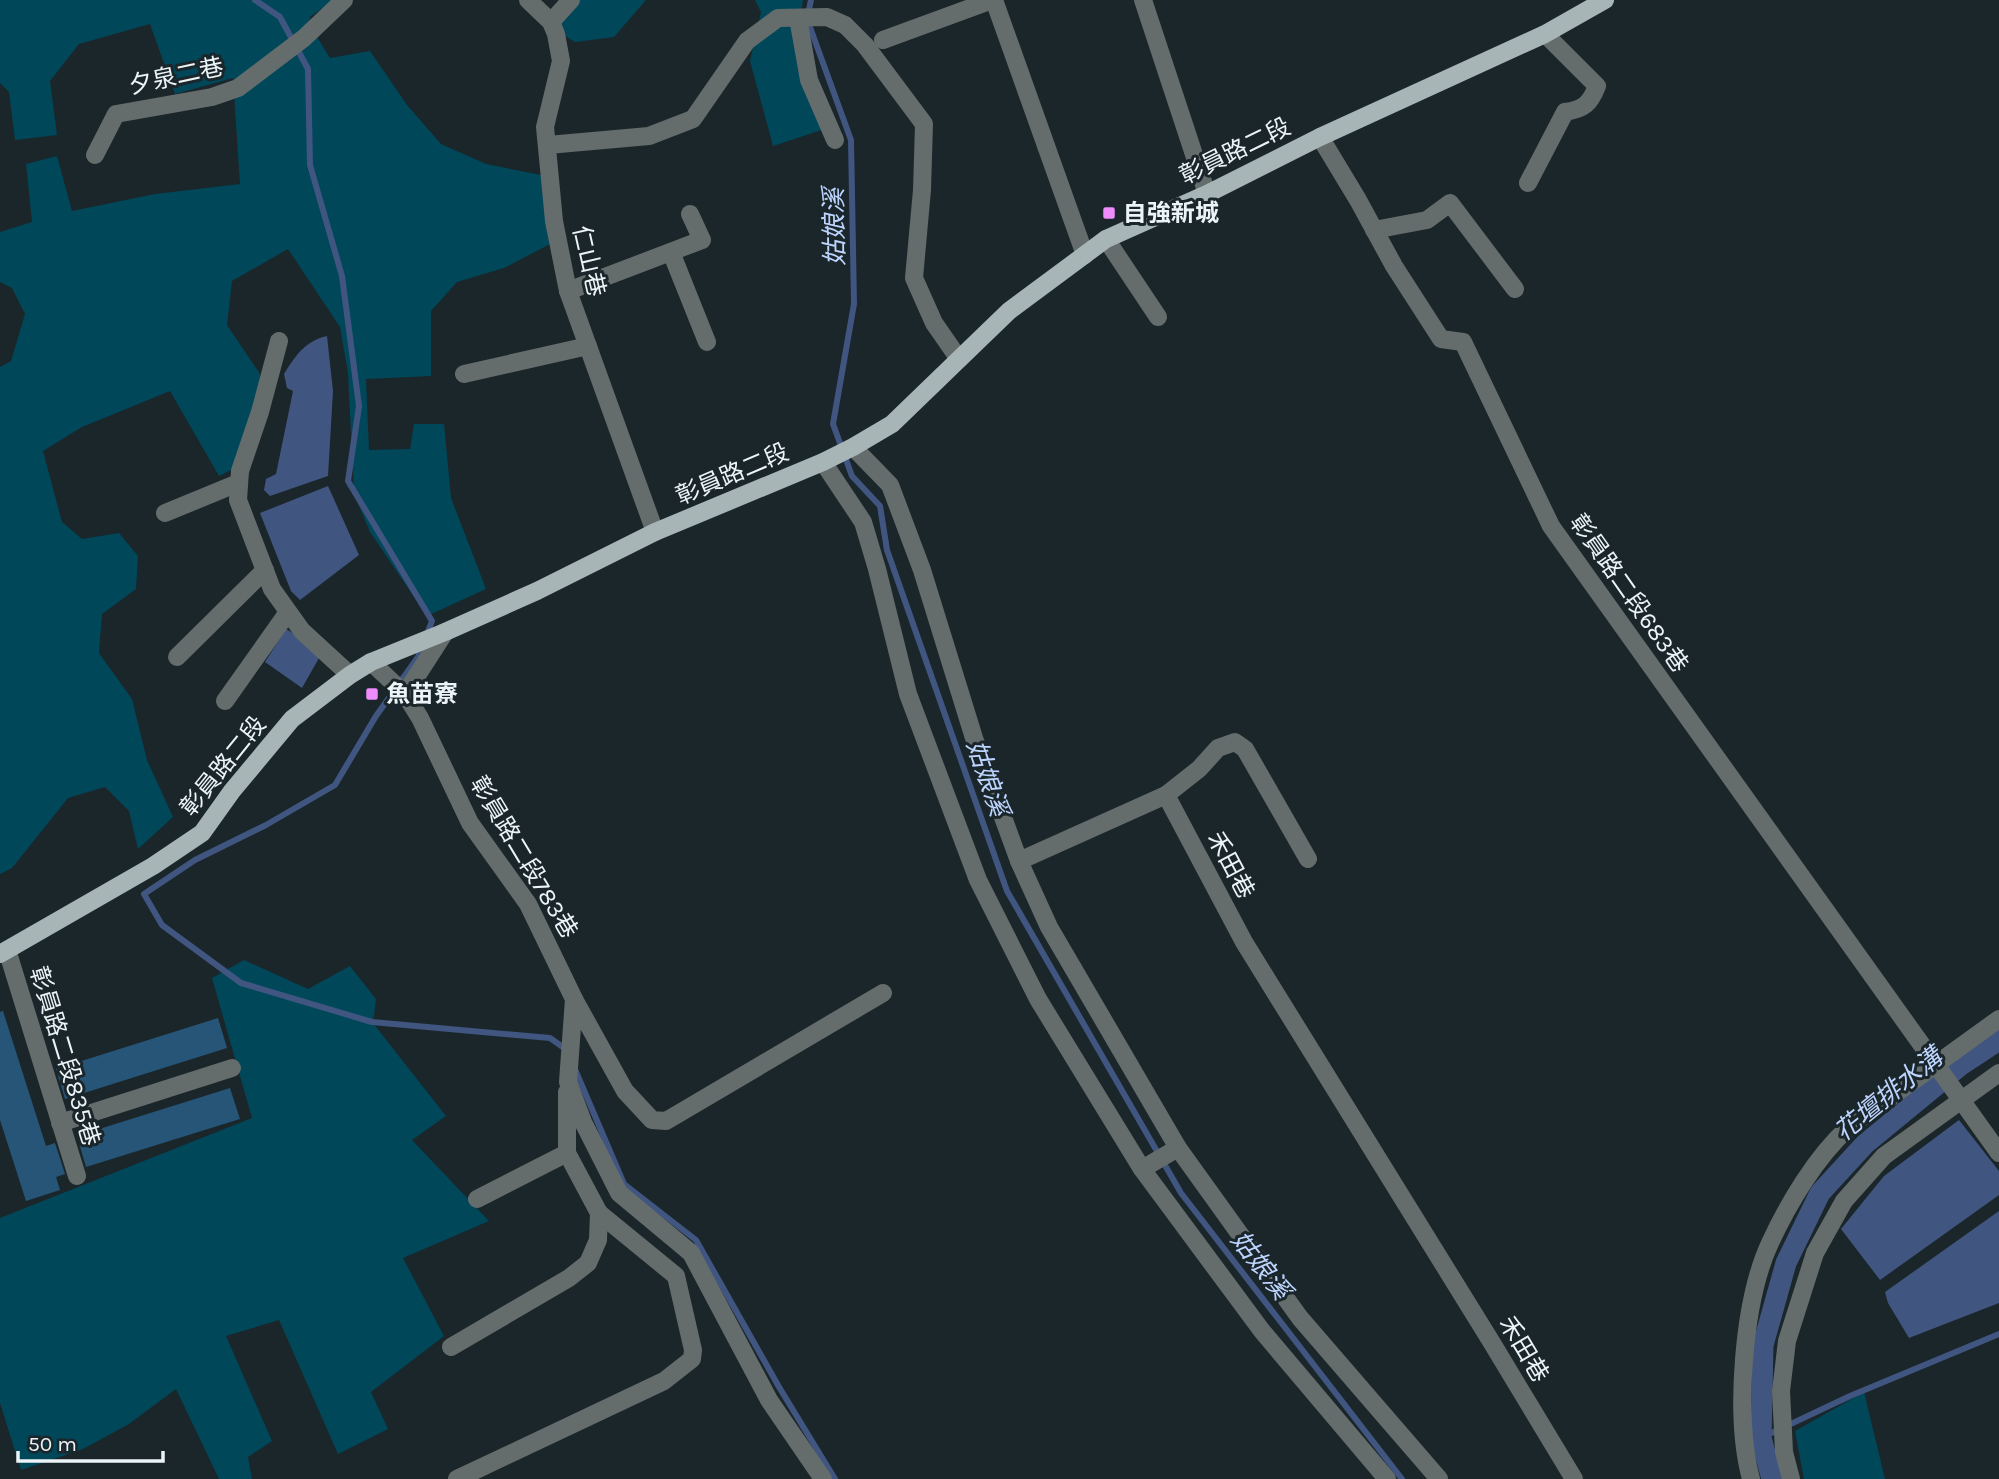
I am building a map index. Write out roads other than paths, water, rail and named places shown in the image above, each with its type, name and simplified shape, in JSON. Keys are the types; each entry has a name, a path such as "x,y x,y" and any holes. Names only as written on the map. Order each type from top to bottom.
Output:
{"main road":[{"name":"彰員路二段","path":"3,952 153,866 202,833 232,791 292,719 371,662 537,591 655,532 853,447 892,424 1009,312 1106,239 1545,34 1605,0"}],"street":[{"name":"夕泉二巷","path":"96,155 116,114 212,97 238,88 304,38 344,0"},
{"path":"528,0 551,22 571,0"},
{"path":"883,40 993,0 1085,255"},
{"path":"1143,0 1207,194"},
{"path":"548,145 649,136 693,118 747,41 779,18 827,17 845,25 865,45 924,124 922,191 914,278 934,323 960,359"},
{"path":"798,18 809,80 835,140"},
{"name":"仁山巷","path":"551,22 561,61 545,127 553,210 568,291 655,532"},
{"path":"1528,183 1565,112 1580,110 1591,102 1597,86 1545,34"},
{"name":"彰員路二段683巷","path":"1320,137 1441,339 1463,342 1551,526 1937,1064"},
{"path":"1374,230 1427,220 1450,203 1515,289"},
{"path":"568,291 702,240 690,214"},
{"path":"1106,239 1158,317"},
{"path":"671,251 707,342"},
{"path":"279,341 238,483 237,500 272,589 302,631 350,675"},
{"path":"464,374 588,346"},
{"path":"853,447 890,485 922,570 974,738 1018,861 1049,927 1178,1149 1300,1318 1439,1479"},
{"path":"823,462 863,523 908,694 978,880 1038,999 1142,1169 1262,1331 1387,1479"},
{"path":"165,513 238,483"},
{"path":"177,657 265,570"},
{"path":"225,701 288,612"},
{"path":"405,694 438,635"},
{"name":"彰員路二段783巷","path":"371,662 405,694 420,718 470,822 528,904 574,999 568,1082 583,1122 619,1193 691,1253 769,1400 823,1479"},
{"path":"1018,861 1166,795 1199,769 1218,748 1235,742 1245,749 1308,859"},
{"name":"禾田巷","path":"1166,795 1244,942 1574,1479"},
{"name":"彰員路二段835巷","path":"3,952 77,1176"},
{"path":"574,999 625,1091 652,1120 666,1121 883,993"},
{"path":"1751,1479 1747,1464 1742,1403 1745,1348 1754,1292 1769,1244 1811,1171 1847,1129 1999,1019"},
{"path":"1937,1064 1999,1153"},
{"path":"60,1123 232,1068"},
{"path":"1791,1479 1784,1452 1781,1391 1787,1341 1815,1253 1843,1201 1884,1156 1999,1073"},
{"path":"457,1479 664,1381 692,1359 693,1350 676,1276 599,1213 567,1153 568,1082"},
{"path":"1142,1169 1178,1149"},
{"path":"477,1199 567,1153"},
{"path":"451,1347 569,1278 588,1263 598,1240 599,1213"}],"waterway":[{"path":"255,0 280,17 308,69 310,165 342,276 359,406 348,481 432,621 418,657 376,716 335,785 266,825 195,860 144,894 162,925 241,983 372,1022 550,1038 567,1050"},
{"name":"姑娘溪","path":"811,0 807,19 851,140 854,304 833,424 852,476 880,506 887,550 1007,891 1181,1193 1402,1479"},
{"name":"花壇排水溝","path":"1772,1479 1761,1438 1763,1345 1786,1263 1820,1193 1865,1144 1961,1065 1999,1040"},
{"path":"574,1067 624,1184 696,1240 779,1387 835,1479"},
{"path":"1761,1438 1850,1396 1999,1334"}],"place":[{"name":"自強新城","path":"1109,213"},
{"name":"魚苗寮","path":"372,694"}]}
